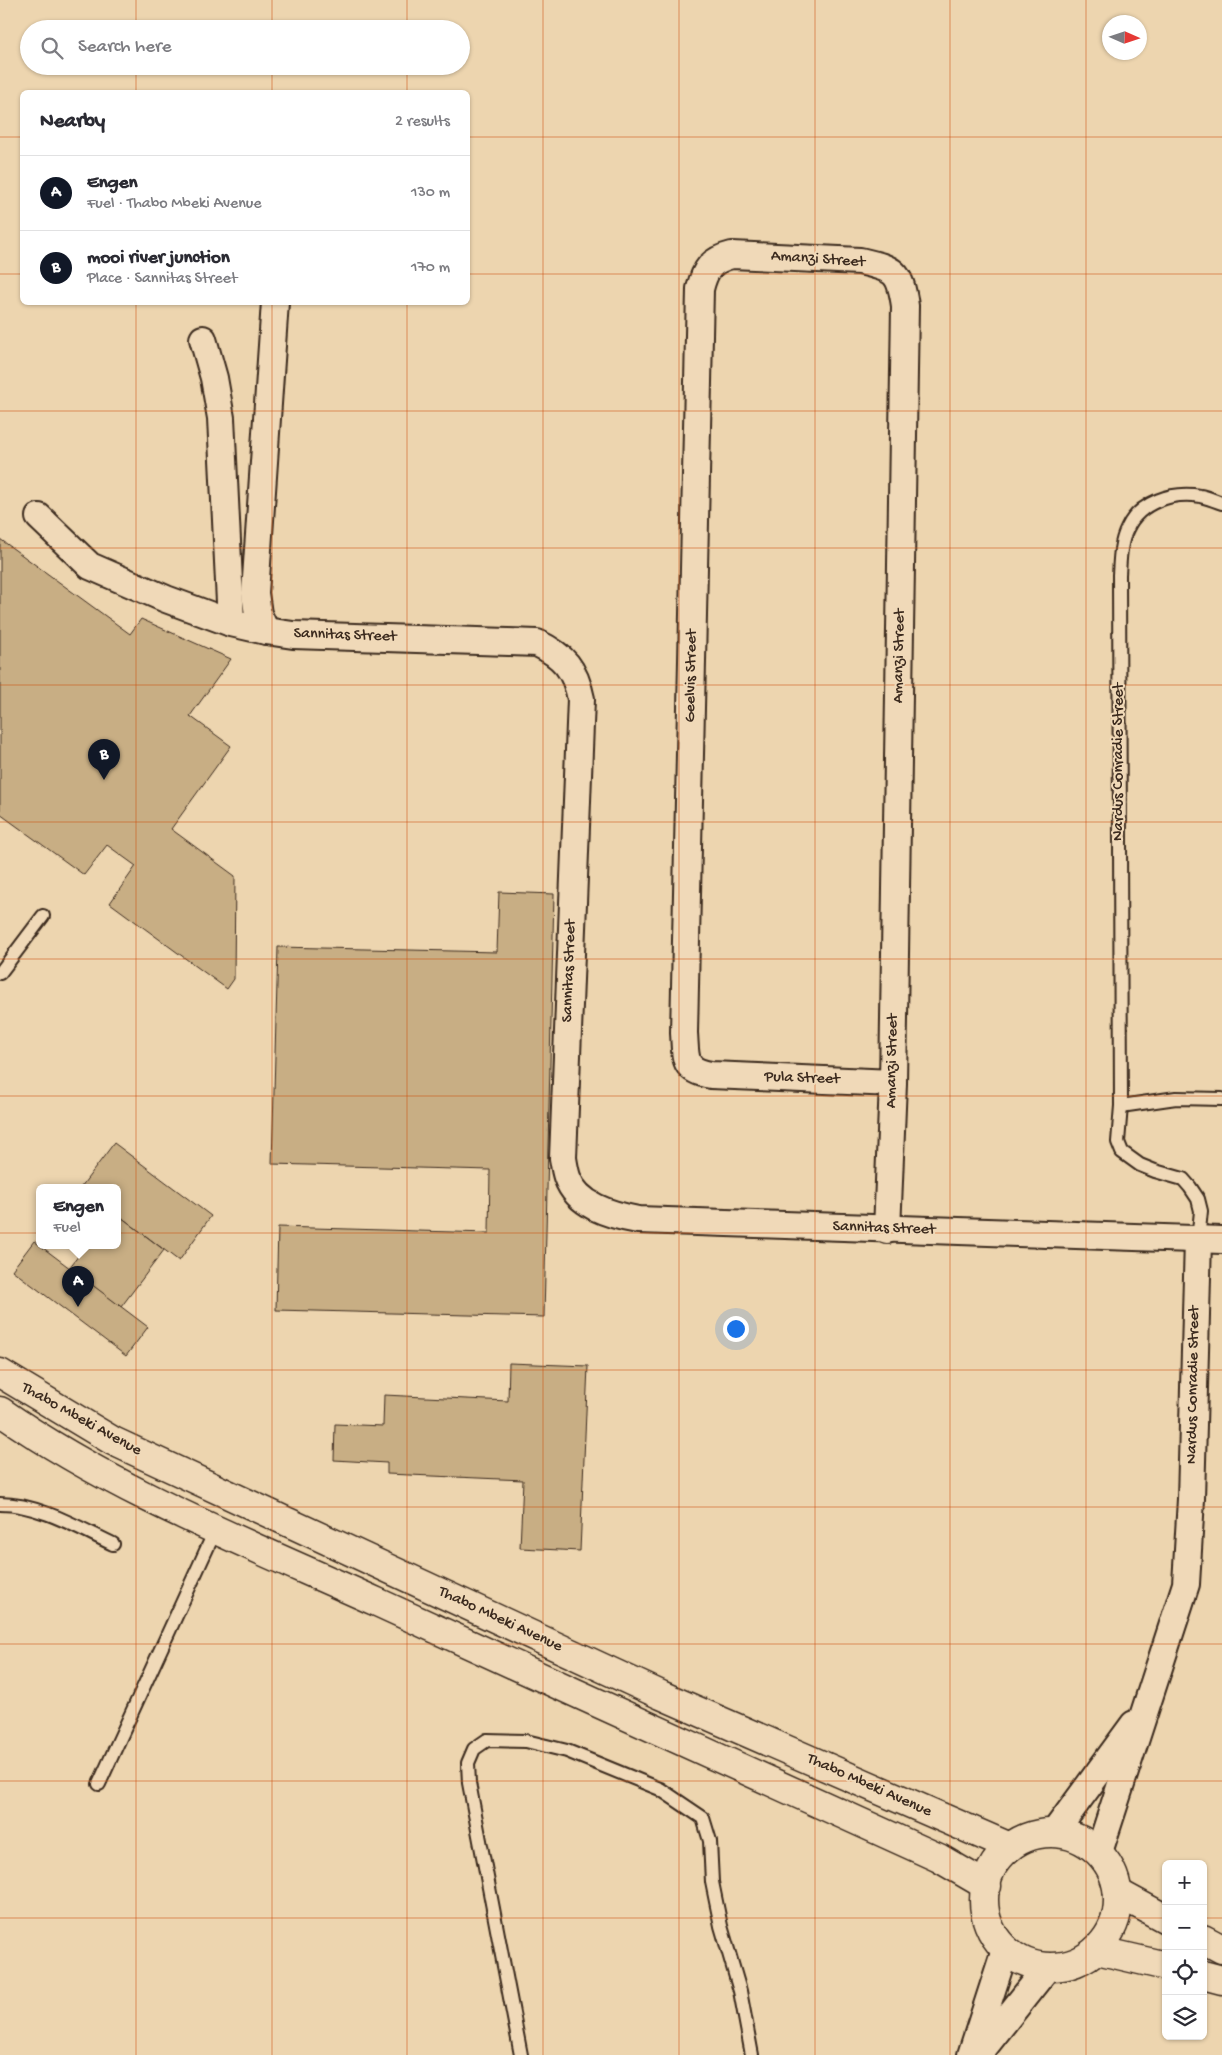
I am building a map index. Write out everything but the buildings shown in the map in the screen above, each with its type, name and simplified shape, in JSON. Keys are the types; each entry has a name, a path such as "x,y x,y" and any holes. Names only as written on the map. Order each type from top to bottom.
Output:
{"main road":[{"name":"Thabo Mbeki Avenue","path":"0,1373 113,1442 661,1695 1010,1847"},
{"name":"Thabo Mbeki Avenue","path":"0,1411 22,1427 132,1490 215,1531 356,1593 930,1854 987,1886"},
{"path":"1054,1833 1078,1838 1099,1852 1108,1864 1115,1878 1118,1893 1114,1924 1097,1950 1083,1961 1065,1967 1047,1968 1024,1962 1005,1950 990,1928 984,1903 990,1872 1010,1847 1023,1839 1038,1834 1054,1833"},
{"path":"1118,1893 1162,1917"},
{"path":"1207,1941 1222,1949"},
{"path":"1097,1950 1162,1965"},
{"path":"1207,1976 1222,1980"}],"street":[{"name":"Amanzi Street","path":"712,264 720,258 732,255 860,261 894,272 902,286 905,306 893,1083 887,1230"},
{"name":"Geelvis Street","path":"711,1075 696,1072 687,1064 684,1033 700,289 703,275 712,264"},
{"path":"266,632 258,614 255,594 275,305"},
{"path":"203,339 214,378 220,418 231,623"},
{"name":"Sannitas Street","path":"39,517 90,566 166,599 231,623 266,632 293,635 537,643 552,650 567,663 574,675 581,699 563,1158 567,1178 586,1203 619,1216 638,1220 1210,1240"},
{"name":"Pula Street","path":"711,1075 893,1083"},
{"name":"Nardus Conradie Street","path":"1099,1852 1186,1584 1210,1240"},
{"path":"1054,1833 1148,1705"},
{"path":"971,2055 1005,1950"},
{"path":"978,2055 1047,1968"}],"lane":[{"name":"Nardus Conradie Street","path":"1210,1240 1198,1199 1183,1178 1140,1165 1122,1152 1118,1142 1121,1106 1118,574 1121,546 1127,528 1138,513 1157,500 1181,495 1201,496 1222,503"},
{"path":"0,972 43,916"},
{"path":"1121,1106 1176,1098 1222,1099"},
{"path":"0,1504 10,1504 44,1513 113,1544"},
{"path":"99,1784 215,1531"},
{"path":"521,2055 470,1783 468,1763 474,1749 487,1740 526,1741 568,1751 660,1789 703,1818 710,1841 712,1882 721,1926 740,1991 752,2055"}],"place":[{"name":"mooi river junction","path":"104,780"},
{"name":"Engen","path":"78,1307"}]}
